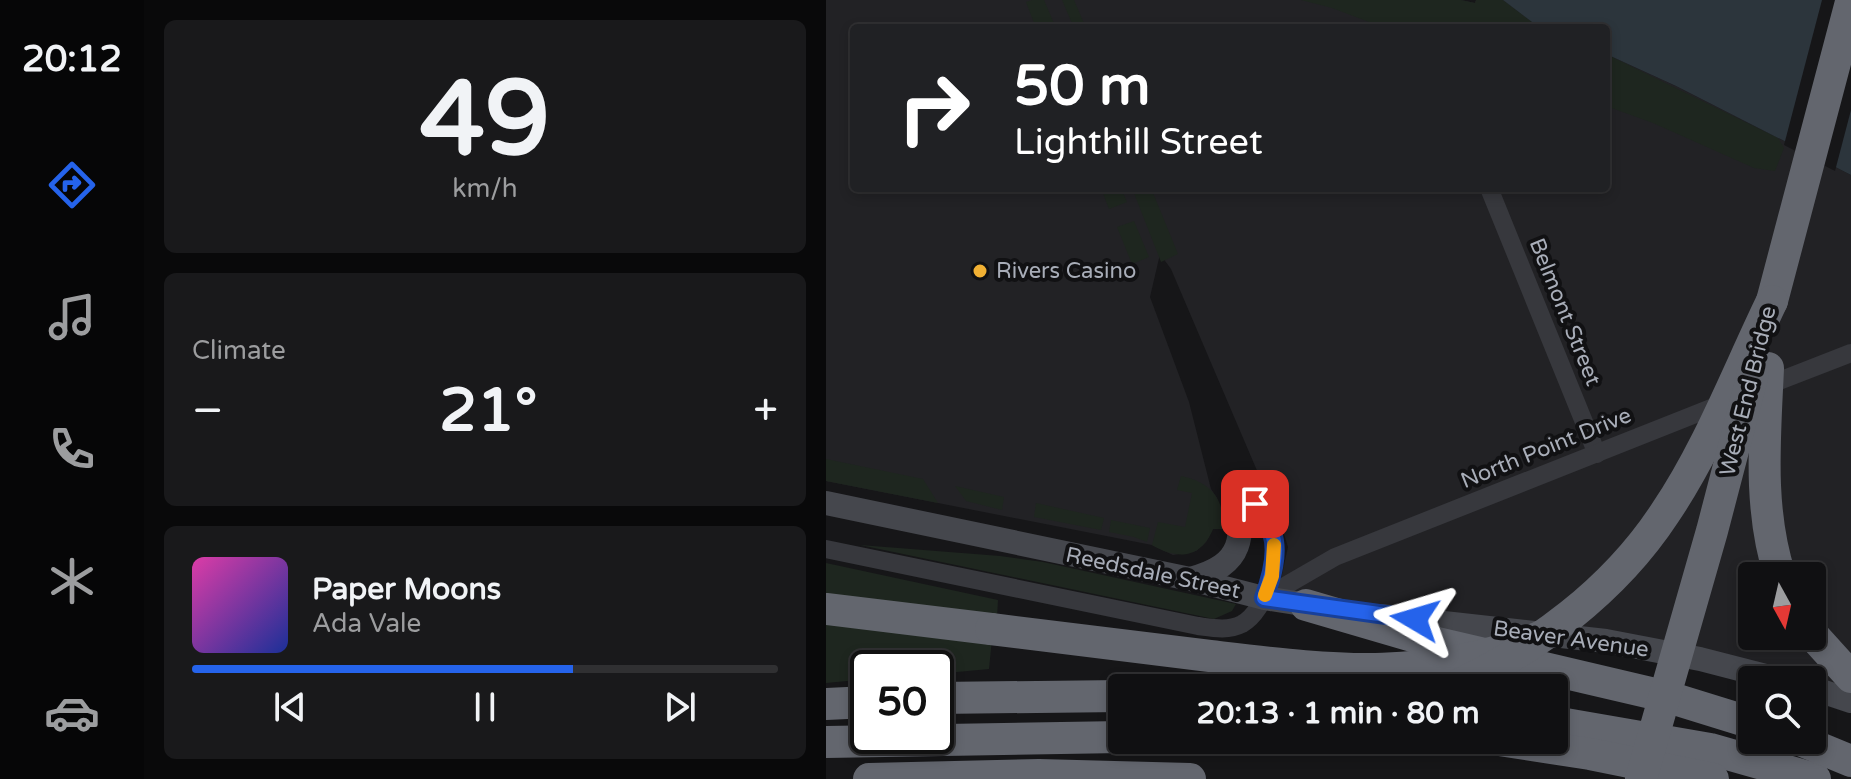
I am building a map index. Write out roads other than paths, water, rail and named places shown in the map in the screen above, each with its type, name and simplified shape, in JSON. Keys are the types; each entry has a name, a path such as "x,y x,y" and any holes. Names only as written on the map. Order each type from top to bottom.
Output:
{"highway":[{"name":"West End Bridge","path":"1641,779 1712,531 1851,2"},
{"path":"1772,301 1764,494 1769,538 1776,562"},
{"path":"1480,674 1509,659 1599,591 1623,567 1665,514 1696,460 1772,301"},
{"path":"1306,605 1429,641 1668,697 1738,719"},
{"path":"826,609 1239,659 1366,670 1397,670 1456,663 1509,649 1542,636"},
{"path":"1826,649 1851,677"},
{"path":"954,698 1108,696"},
{"path":"826,704 850,703"},
{"path":"1568,724 1710,749 1815,779"},
{"path":"826,742 1108,738"},
{"path":"1568,751 1713,779"},
{"path":"1826,751 1851,761"},
{"path":"869,779 1039,775 1190,779"}],"main road":[{"path":"1190,579 1219,568 1239,544 1242,530 1237,488"},
{"name":"Reedsdale Street","path":"826,503 1190,579 1264,598"},
{"path":"826,518 906,520"},
{"name":"Beaver Avenue","path":"1264,598 1606,641 1738,669"},
{"path":"1826,693 1851,701"}],"street":[{"name":"Belmont Street","path":"1491,192 1597,454"},
{"name":"North Point Drive","path":"1264,598 1335,557 1851,353"},
{"path":"1237,488 1255,504 1273,534 1272,576 1264,598"},
{"name":"Reedsdale Street","path":"826,549 1215,629 1241,624 1260,608 1264,598"}],"place":[{"name":"Rivers Casino","path":"980,271"}]}
